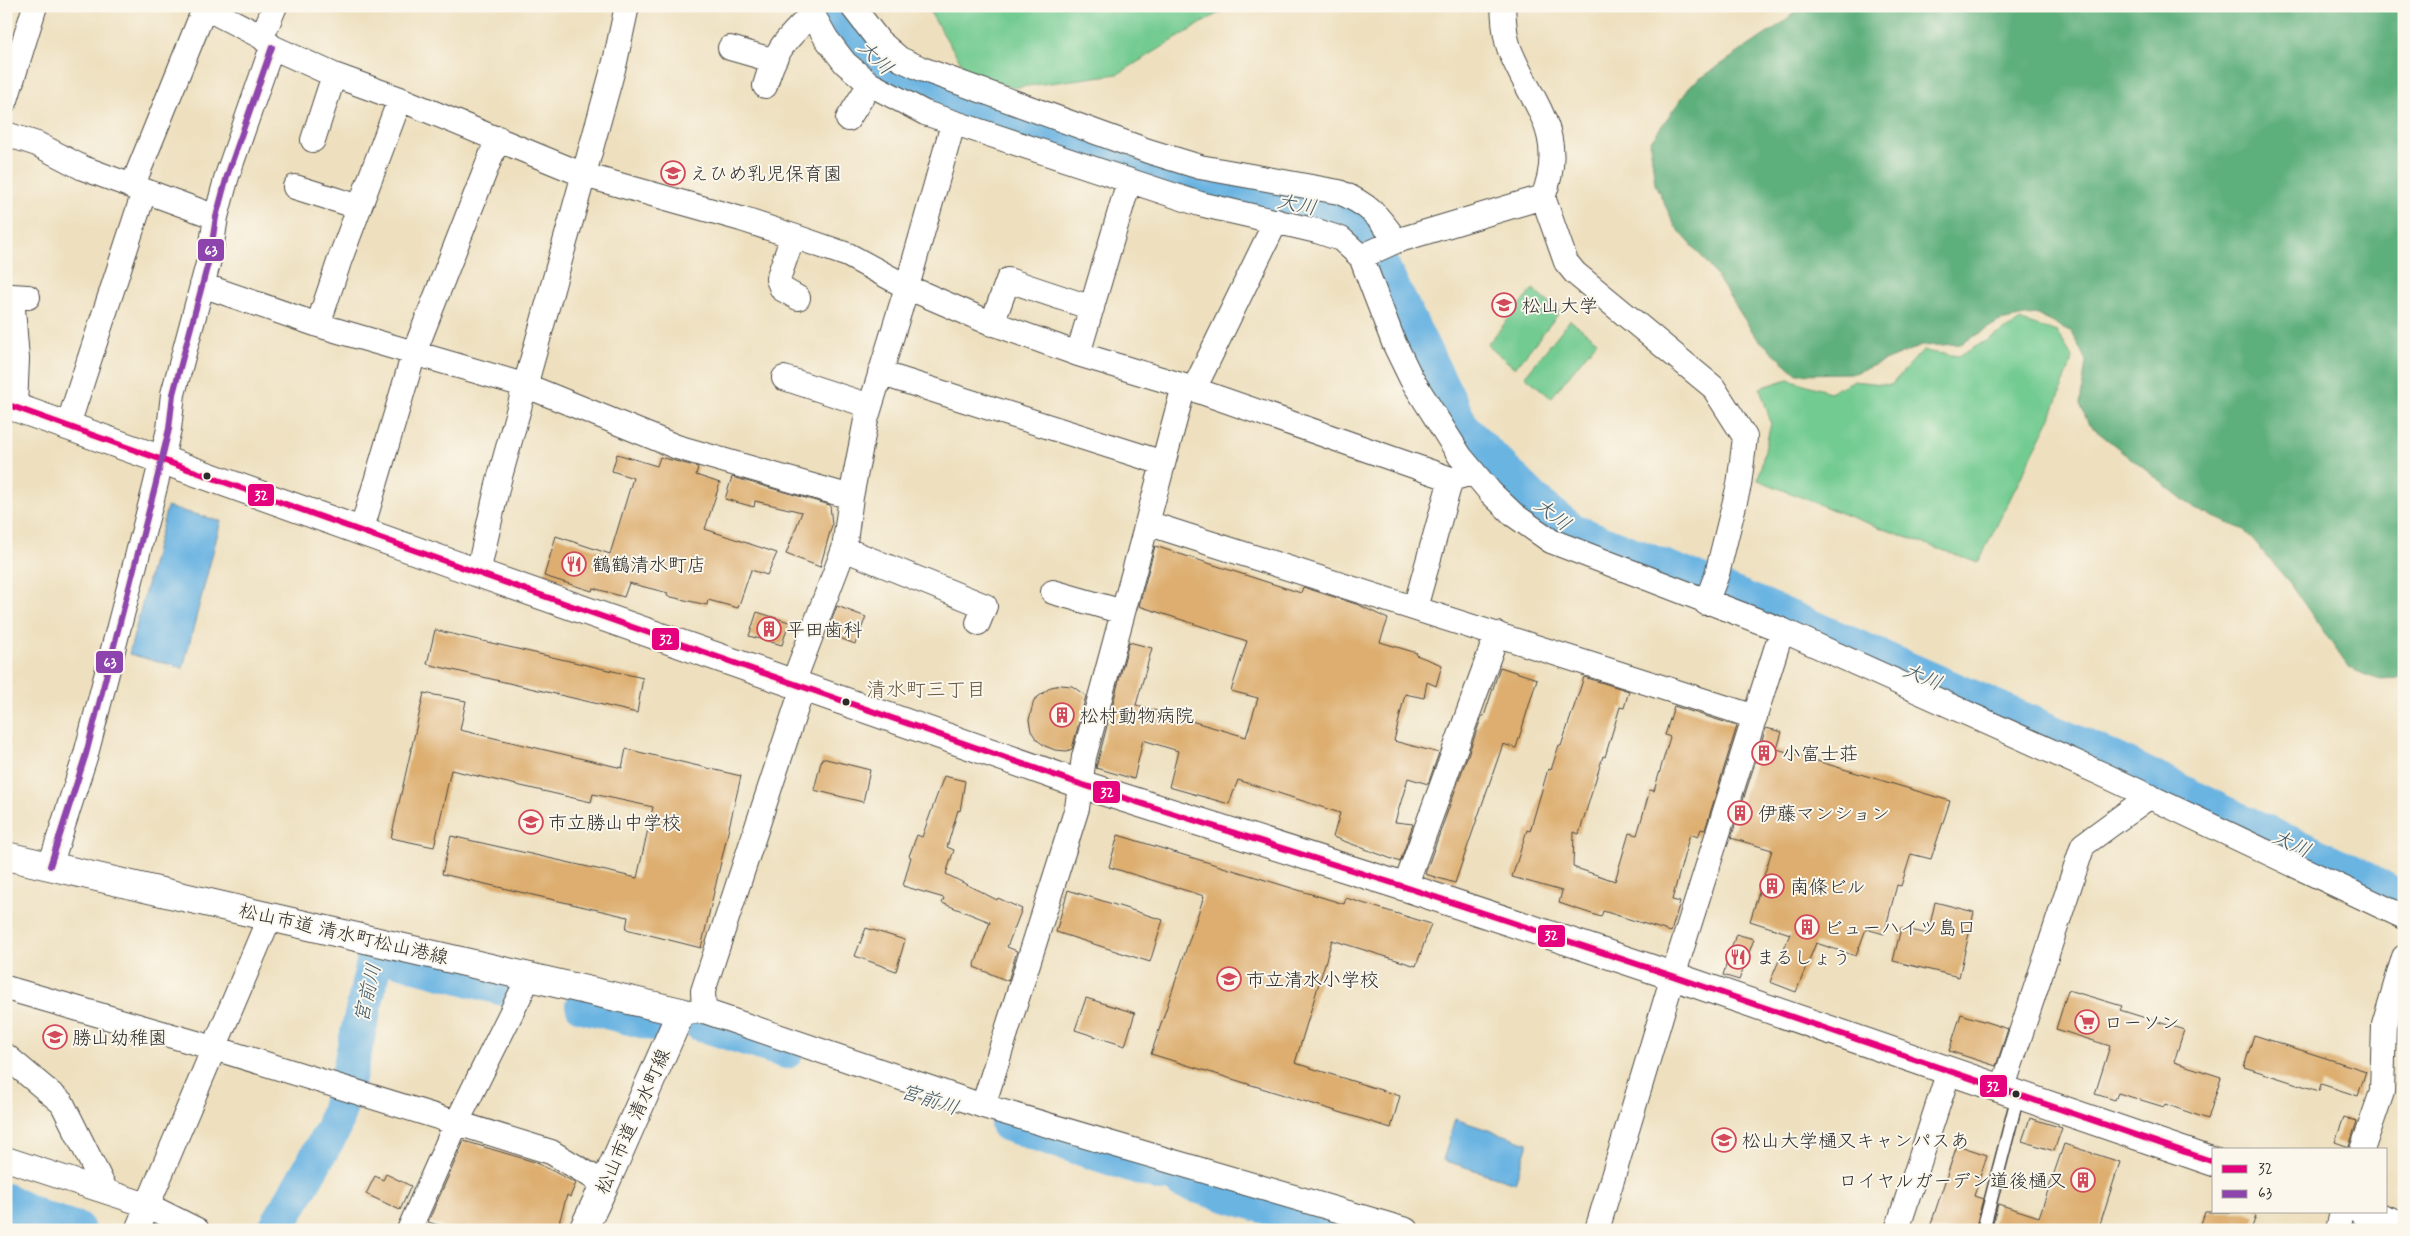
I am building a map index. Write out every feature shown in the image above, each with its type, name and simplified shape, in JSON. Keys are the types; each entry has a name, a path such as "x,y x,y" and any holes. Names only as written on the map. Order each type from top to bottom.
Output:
{"main road":[{"path":"10,405 361,532 1080,784 1405,887 1673,976 2212,1161"},
{"name":"松山市道 清水町松山港線","path":"6,856 529,977 692,1011"},
{"name":"松山市道 清水町線","path":"583,1230 692,1011"},
{"path":"2370,1214 2404,1226"}],"street":[{"path":"6,100 35,6"},
{"path":"50,866 86,754 161,460 173,394 210,256 216,218 267,42 275,6"},
{"path":"852,6 879,41 900,60 1148,151 1200,167 1338,192 1354,199 1379,217 1393,243"},
{"path":"1504,6 1504,30 1509,48 1549,132 1550,178 1543,197 1566,262 1575,273 1713,387 1745,437 1739,485 1717,574 1707,600"},
{"path":"68,425 138,190 204,7 267,42 334,75 400,98 584,175 741,219 793,236 848,255 907,286 992,324 1078,354 1189,387 1462,476 1551,541 1782,630 2150,796 2404,917"},
{"path":"478,573 499,480 527,386 616,62 621,8"},
{"path":"765,86 772,60 810,10 826,38 845,63 870,84 925,113 953,124 1200,204 1341,239 1365,256 1394,343 1411,378 1460,456 1462,476 1415,608"},
{"path":"730,48 772,60"},
{"path":"313,140 334,75"},
{"path":"848,119 870,84"},
{"path":"318,325 359,207 400,98"},
{"path":"953,124 907,286 870,406 844,549 798,685 703,991 692,1011 983,1106 1406,1230"},
{"path":"6,134 38,144 83,168 138,190 216,218"},
{"path":"361,532 414,353 498,138"},
{"path":"1078,354 1129,181"},
{"path":"296,187 359,207"},
{"path":"1365,256 1393,243 1543,197"},
{"path":"983,1106 1077,808 1084,757 1163,463 1189,387 1276,222"},
{"path":"793,236 778,279 782,289 798,298"},
{"path":"992,324 1008,280 1092,308"},
{"path":"202,284 318,325 527,386 677,447 852,497"},
{"path":"10,405 17,359 12,296 28,297"},
{"path":"880,373 1163,463"},
{"path":"784,378 870,406"},
{"path":"1147,523 1755,717"},
{"path":"844,549 985,606 978,623"},
{"path":"1053,592 1123,612"},
{"path":"1597,1230 1673,976 1782,630"},
{"path":"1405,887 1497,634"},
{"path":"2010,1093 2083,845 2150,796"},
{"path":"137,1230 270,916"},
{"path":"2363,1148 2382,1092 2384,1025 2404,957"},
{"path":"409,1230 456,1124 529,977"},
{"path":"6,988 214,1048 550,1152 606,1184"},
{"path":"6,1056 62,1103 106,1191"},
{"path":"1897,1230 1949,1071"},
{"path":"6,1159 147,1205 197,1230"},
{"path":"2338,1230 2342,1214"}],"lane":[{"path":"1983,1230 2010,1093"}],"green space":[{"path":"926,6 1230,6 1118,74 1012,88 965,69"},
{"path":"1802,6 2404,6 2404,678 2376,679 2349,668 2289,582 2244,530 2195,509 2089,425 2080,404 2086,361 2072,332 2035,314 2000,321 1961,344 1921,346 1855,373 1797,374 1756,337 1709,265 1675,226 1655,184 1650,142 1692,84 1781,24"},
{"path":"1533,289 1560,312 1515,368 1487,345"},
{"path":"1570,320 1597,341 1551,398 1525,376"},
{"path":"2021,321 2057,332 2073,358 2052,415 1978,563 1848,516 1758,480 1771,423 1760,388 1788,379 1830,392 1853,381 1891,385 1922,351 1959,356"},
{"path":"6,1208 48,1228 48,1230 6,1230"}],"water":[{"path":"167,507 221,521 183,668 129,654"},
{"path":"1455,1119 1528,1143 1515,1183 1443,1160"}],"building":[{"path":"617,454 657,466 660,457 698,467 696,475 720,483 705,529 777,553 767,575 751,570 738,608 708,600 707,605 667,596 668,593 629,583 624,597 593,588 592,591 544,576 556,536 610,554 633,478 612,471"},
{"path":"732,477 830,505 832,525 820,567 786,554 802,512 755,501 754,507 725,499"},
{"path":"1155,546 1301,593 1303,587 1359,605 1388,619 1380,642 1417,653 1416,655 1442,665 1436,686 1427,682 1424,698 1405,694 1394,741 1439,753 1428,784 1408,778 1395,822 1413,824 1400,862 1333,837 1340,813 1238,780 1229,804 1169,787 1178,751 1143,740 1134,779 1096,768 1129,642 1152,648 1136,705 1246,737 1258,698 1231,691 1247,641 1139,606"},
{"path":"837,606 866,617 855,644 827,633"},
{"name":"平田歯科","path":"757,612 789,622 782,645 749,636"},
{"path":"435,630 643,678 637,713 427,664"},
{"path":"1500,667 1537,679 1516,748 1503,744 1455,883 1425,874 1482,716 1484,716"},
{"path":"1584,677 1629,691 1624,708 1620,707 1579,834 1574,832 1573,867 1615,881 1629,833 1637,835 1650,790 1654,791 1670,737 1665,735 1674,706 1737,726 1705,830 1701,829 1698,837 1690,834 1672,900 1680,902 1671,932 1603,911 1601,917 1559,903 1562,891 1512,877 1527,830 1530,831 1548,769 1551,770 1559,745 1561,746"},
{"name":"松村動物病院","path":"1061,685 1072,686 1086,696 1072,749 1067,751 1055,750 1037,740 1031,731 1029,720 1034,700 1051,687"},
{"path":"424,693 466,701 460,730 622,768 626,749 741,776 701,948 626,929 628,917 442,874 451,836 637,878 653,807 593,794 591,802 451,770 434,847 391,838"},
{"path":"1766,728 1782,732 1777,749 1950,801 1931,859 1911,854 1901,886 1897,885 1884,934 1866,929 1856,956 1816,943 1796,992 1770,982 1790,934 1750,921 1772,850 1731,838"},
{"path":"822,758 870,770 863,802 814,790"},
{"path":"944,776 965,781 960,811 958,810 947,847 954,850 946,874 997,900 998,898 1022,909 1007,947 1017,951 1008,981 974,967 990,922 942,903 944,898 903,886 911,857 909,856 917,835 922,837"},
{"path":"1118,835 1344,904 1346,898 1431,924 1416,966 1332,940 1295,1063 1400,1096 1391,1128 1151,1054 1204,896 1109,867"},
{"path":"1068,890 1163,920 1150,962 1056,932"},
{"path":"1935,902 1974,912 1959,977 1893,961 1901,928 1928,934"},
{"path":"866,928 905,940 896,971 855,956"},
{"name":"まるしょう","path":"1736,934 1754,939 1739,980 1723,975"},
{"path":"2068,990 2122,1006 2120,1010 2184,1030 2174,1062 2221,1077 2208,1119 2165,1104 2164,1107 2118,1093 2115,1100 2095,1094 2110,1046 2056,1029"},
{"path":"1086,998 1135,1013 1125,1046 1075,1030"},
{"path":"1961,1014 2008,1029 1996,1066 1949,1051"},
{"path":"2254,1035 2366,1071 2358,1096 2321,1084 2319,1091 2244,1067"},
{"path":"2344,1117 2357,1121 2349,1147 2335,1142"},
{"path":"2030,1118 2062,1128 2054,1151 2022,1141"},
{"path":"464,1141 535,1162 576,1183 570,1197 567,1195 557,1230 455,1230 428,1222"},
{"path":"2064,1144 2120,1162 2098,1230 1991,1230 1998,1204 2039,1217"},
{"path":"1957,1145 1987,1155 1974,1196 1983,1199 1975,1230 1929,1230"},
{"path":"386,1174 411,1186 400,1210 366,1194 375,1176 383,1180"},
{"path":"2205,1212 2212,1212 2212,1214 2251,1214 2256,1216 2251,1230 2199,1230"}],"waterway":[{"name":"大川","path":"835,6 847,28 897,77 1051,135 1219,189 1337,212 1361,225 1463,430 1540,506 1572,531 1764,607 2113,759 2219,811 2357,874 2404,901"},
{"name":"宮前川","path":"348,1078 376,953 507,989"},
{"name":"宮前川","path":"583,1005 653,1023"},
{"name":"宮前川","path":"700,1023 786,1051"},
{"name":"宮前川","path":"275,1230 333,1129 343,1095"},
{"name":"宮前川","path":"1008,1124 1161,1174"},
{"name":"宮前川","path":"1182,1181 1313,1220"},
{"name":"宮前川","path":"6,1201 39,1218 77,1230"},
{"name":"宮前川","path":"1328,1224 1349,1230"}],"transit line":[{"name":"63","path":"50,866 86,754 155,487 169,429 173,394 210,256 216,217 227,176 272,47"},
{"name":"32","path":"6,404 478,573 1080,784 1405,887 1673,976 2212,1161"}],"place":[{"name":"えひめ乳児保育園","path":"673,173"},
{"name":"松山大学","path":"1504,305"},
{"name":"鶴鶴清水町店","path":"574,564"},
{"name":"平田歯科","path":"769,629"},
{"name":"松村動物病院","path":"1062,715"},
{"name":"小富士荘","path":"1764,753"},
{"name":"伊藤マンション","path":"1740,813"},
{"name":"市立勝山中学校","path":"531,822"},
{"name":"南條ビル","path":"1772,886"},
{"name":"ビューハイツ島口","path":"1807,927"},
{"name":"まるしょう","path":"1738,957"},
{"name":"市立清水小学校","path":"1229,979"},
{"name":"ローソン","path":"2087,1022"},
{"name":"勝山幼稚園","path":"55,1037"},
{"name":"松山大学樋又キャンパスあ","path":"1724,1140"},
{"name":"ロイヤルガーデン道後樋又","path":"2083,1180"}],"district":[{"name":"清水町三丁目","path":"926,689"}]}
